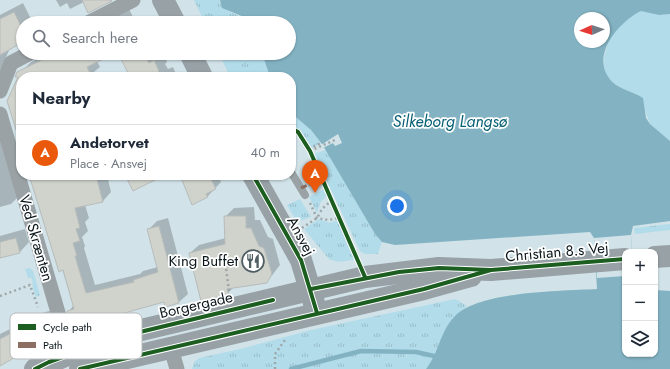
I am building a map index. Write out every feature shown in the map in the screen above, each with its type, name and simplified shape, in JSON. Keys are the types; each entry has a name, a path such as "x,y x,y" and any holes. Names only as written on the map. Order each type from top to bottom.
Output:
{"street":[{"path":"101,16 132,0"},
{"path":"163,0 171,16"},
{"path":"0,91 11,62 16,60"},
{"path":"194,60 200,72"},
{"name":"Ved Skrænten","path":"0,114 16,169"},
{"name":"Ved Skrænten","path":"19,180 58,313"},
{"name":"Ansvej","path":"256,180 301,260 317,313"},
{"path":"658,257 670,256"},
{"name":"Christian 8.s Vej","path":"311,289 399,272 439,268 491,270 622,259"},
{"name":"Christian 8.s Vej","path":"317,313 424,289 491,270"},
{"name":"Borgergade","path":"142,331 311,289"},
{"name":"Borgergade","path":"142,349 171,348 317,313"},
{"path":"164,325 177,369"},
{"name":"Borgergade","path":"35,369 58,359"}],"lane":[{"path":"296,180 306,195"}],"path":[{"path":"310,150 337,139"},
{"path":"310,150 322,143"},
{"path":"305,144 310,150 313,158"},
{"path":"329,193 335,206"},
{"path":"306,195 317,218"},
{"path":"288,237 317,218 322,209 332,200"},
{"path":"337,212 343,226"},
{"path":"317,218 328,220 340,218"},
{"path":"232,264 226,268 232,309"},
{"path":"0,296 30,286 38,307"},
{"path":"275,368 275,354 287,338"}],"green space":[{"path":"194,0 220,0 221,5 227,11 238,16 202,16"},
{"path":"646,10 659,15 670,14 670,141 650,124 640,96 614,83 608,77 605,68 607,48 610,48 610,40 612,36 619,26 628,18"},
{"path":"222,60 264,60 268,72 228,72"},
{"path":"296,117 311,130 321,143 312,148 303,135 296,129"},
{"path":"326,150 375,234 382,242 378,254 364,254 360,251 314,154"},
{"path":"324,189 327,195 320,203 317,213 309,197"},
{"path":"300,199 311,217 297,222 287,205"},
{"path":"319,219 330,223 338,220 356,259 339,262 329,259 304,229"},
{"path":"670,224 670,230 635,234 634,228"},
{"path":"30,268 33,271 40,295 36,297 32,278 28,278 25,269"},
{"path":"455,299 467,306 455,316 431,363 426,369 192,369 194,362 199,358 240,349 311,330"}],"water":[{"name":"Silkeborg Langsø","path":"220,0 670,0 670,14 659,15 641,11 625,22 610,39 610,12 574,12 574,48 606,48 603,59 604,69 609,78 616,85 643,98 646,118 650,124 670,141 670,221 633,226 631,235 632,249 622,249 622,357 658,357 658,290 670,291 670,369 426,369 434,356 450,322 455,316 467,308 501,297 543,292 597,289 594,238 590,232 395,245 382,242 375,234 322,144 311,130 296,117 296,72 268,72 264,60 296,60 296,16 242,16 222,8"}],"pier":[{"path":"338,134 342,143 335,146 333,143 323,148 321,145"},
{"path":"631,235 632,249 622,249 622,276 597,278 594,238"}],"building":[{"path":"82,0 111,0 112,1 88,13"},
{"path":"14,12 16,16 16,46 0,55 0,19"},
{"path":"42,60 101,60 87,67 90,72 17,72"},
{"path":"122,60 148,60 149,63 154,60 159,71 158,72 128,72"},
{"path":"16,81 16,130 7,101"},
{"path":"31,180 97,180 103,202 75,208 80,228 76,229 80,241 73,243 77,256 75,256 86,293 134,282 133,280 158,272 147,229 159,226 179,303 165,307 164,302 125,313 67,313 67,311 74,309 63,270 59,272"},
{"path":"128,180 155,180 133,191"},
{"path":"182,180 212,180 216,189 206,194 208,197 192,205"},
{"path":"224,216 246,216 246,228 251,228 259,246 264,248 272,274 267,283 227,289 229,294 201,301 189,253 225,244"},
{"path":"16,238 20,253 0,258 0,242"},
{"path":"10,334 10,359 12,359 0,366 0,339"}],"waterway":[{"path":"291,369 361,351 416,352 434,356"}],"marked path":[{"path":"301,188 323,179"}],"cycle path":[{"path":"296,131 310,151 365,277"},
{"path":"256,180 301,260 317,313"},
{"path":"311,289 399,272 439,268 491,270 622,259"},
{"path":"142,355 424,289 491,270"},
{"path":"142,332 273,300"},
{"path":"35,369 57,359"},
{"path":"80,369 123,359"}],"place":[{"name":"Andetorvet","path":"315,193"},
{"name":"King Buffet","path":"253,261"}]}
